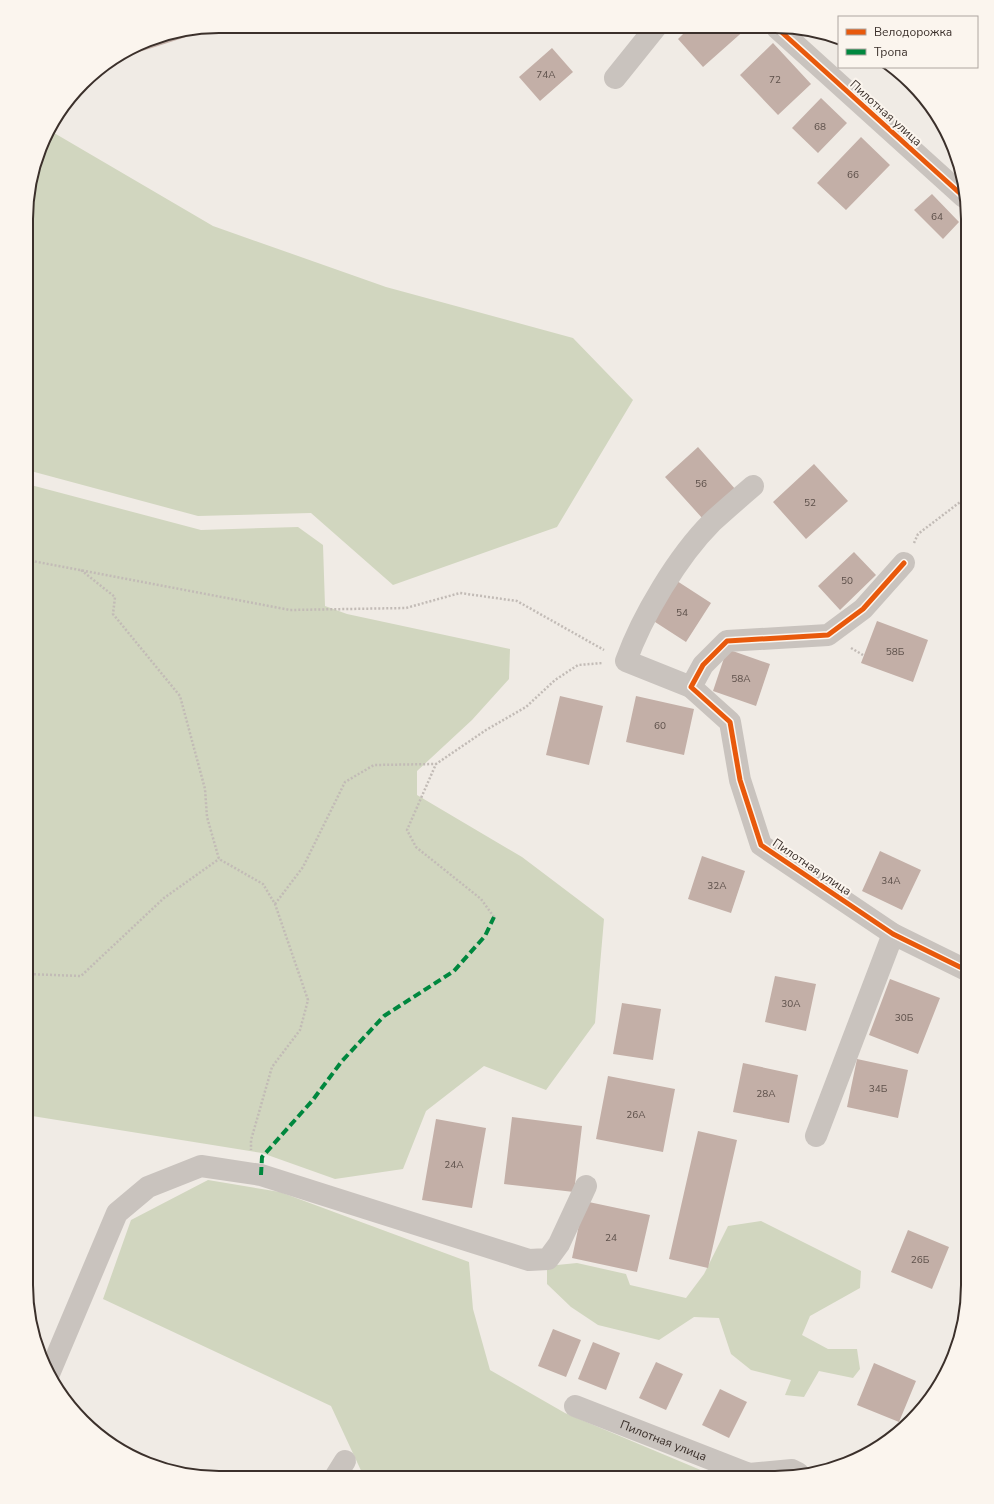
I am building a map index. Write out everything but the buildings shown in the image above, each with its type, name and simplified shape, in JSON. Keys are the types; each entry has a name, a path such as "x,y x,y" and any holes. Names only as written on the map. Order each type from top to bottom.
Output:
{"street":[{"path":"615,78 651,33"},
{"name":"Пилотная улица","path":"782,33 959,192"},
{"path":"753,486 711,523 678,562 634,638 626,662 691,687 703,665 727,641 828,636 863,609 904,563"},
{"name":"Пилотная улица","path":"691,687 730,722 740,780 761,845 893,934 961,968"},
{"path":"816,1136 893,934"},
{"path":"52,1367 117,1213 148,1187 201,1166 261,1175 529,1260 548,1259 560,1244 586,1186"},
{"name":"Пилотная улица","path":"575,1406 741,1471"},
{"name":"Пилотная улица","path":"781,1471 792,1470"}],"path":[{"path":"904,563 918,534 961,501"},
{"path":"33,561 290,610 406,608 460,593 517,601 626,662"},
{"path":"81,570 115,597 112,614 180,696 205,789 207,817 219,859 263,884 275,904 308,1000 300,1030 272,1067 251,1140 252,1162 261,1175"},
{"path":"494,918 481,899 416,847 407,830 436,764 486,730 526,707 555,680 578,665 626,662"},
{"path":"275,904 303,867 345,782 374,765 436,764"},
{"path":"33,974 81,976 164,898 219,859"}],"green space":[{"path":"54,133 213,226 386,287 573,338 633,400 557,527 393,585 311,513 198,516 33,472 33,206 39,171"},
{"path":"33,486 201,530 298,527 323,545 325,606 347,614 510,649 509,679 472,720 417,771 417,795 522,857 604,919 595,1023 546,1090 484,1066 426,1111 403,1169 335,1179 262,1153 33,1116"},
{"path":"208,1180 280,1192 469,1262 473,1309 490,1370 565,1413 703,1471 361,1471 331,1406 103,1299 131,1220"},
{"path":"761,1221 861,1271 860,1288 810,1316 802,1335 828,1349 857,1349 860,1369 853,1378 819,1371 804,1397 785,1395 791,1380 751,1370 731,1354 719,1318 694,1317 659,1340 598,1325 571,1307 547,1284 547,1266 577,1263 626,1274 630,1285 686,1298 704,1274 728,1226"}],"marked path":[{"path":"261,1175 262,1157 312,1101 342,1061 384,1016 454,971 485,936 494,917"}],"cycle path":[{"path":"783,33 959,192"},
{"path":"904,563 863,609 828,635 727,641 703,665 691,687 730,722 740,780 761,845 893,934 961,968"}]}
